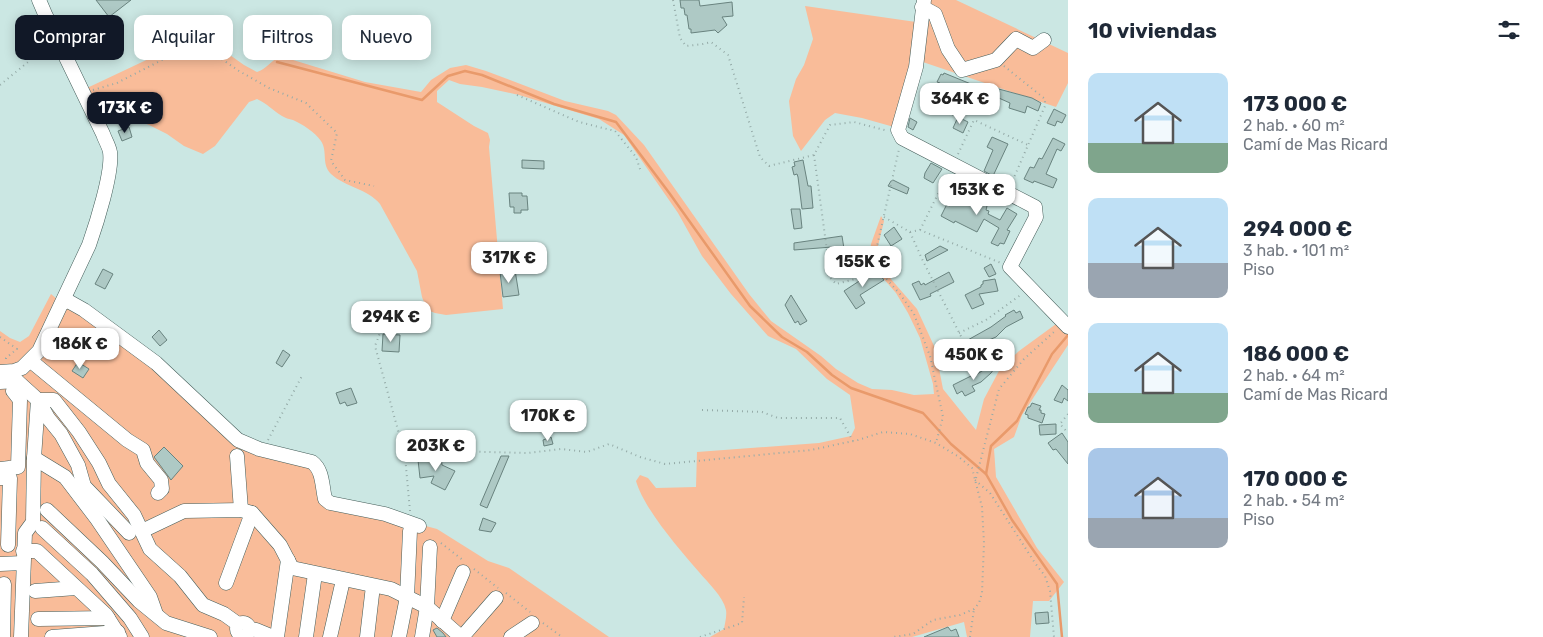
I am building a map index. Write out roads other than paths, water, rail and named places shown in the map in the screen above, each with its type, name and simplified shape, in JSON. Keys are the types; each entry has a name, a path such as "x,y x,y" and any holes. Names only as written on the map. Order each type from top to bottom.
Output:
{"street":[{"path":"2,375 22,368 40,351 89,245 110,168 110,152 40,0"},
{"path":"923,4 935,14 948,49 962,70 996,60 1016,39 1033,48 1044,40"},
{"path":"923,4 916,67 900,134 1035,207 1036,216 1010,267 1066,325"},
{"path":"63,303 68,301 84,310 156,363 238,440 262,450 312,462 317,466 321,475 325,499 330,503 385,514 414,527 407,597 400,637"},
{"path":"31,361 127,440 143,450 147,463 161,480 162,489 158,493"},
{"path":"2,375 17,380 38,400 48,418 61,434 78,465 75,480 156,615 166,623 210,637"},
{"path":"0,469 18,467 20,400 13,391 17,380"},
{"path":"21,637 23,553 25,533 33,522 34,458 38,400"},
{"path":"38,400 54,400 79,432 99,463 109,484 134,515 136,532"},
{"path":"226,583 247,511 237,456"},
{"path":"34,458 84,486 136,532 150,549 180,576 203,605 241,625 275,637 288,560"},
{"path":"0,478 10,478 4,545 23,553"},
{"path":"47,510 146,600"},
{"path":"136,532 184,511 247,511 280,545 292,568 391,590 427,607 461,637 496,598"},
{"path":"42,528 92,574 127,615 142,637"},
{"path":"422,637 435,544"},
{"path":"0,564 23,553 37,552 115,628"},
{"path":"442,621 464,572"},
{"path":"306,637 315,574"},
{"path":"330,637 343,580"},
{"path":"3,637 2,584 22,582"},
{"path":"366,637 373,586"},
{"path":"35,591 76,588"},
{"path":"52,637 115,628 127,615 146,600"},
{"path":"511,637 534,618"},
{"path":"38,619 115,628"}],"waterway":[{"path":"277,62 422,100 448,76 465,71 482,75 554,104 616,122 750,306 782,337 807,352 832,375 851,388 923,413 951,444 986,474"},
{"path":"1062,637 1057,584 1012,520 986,474 991,446 1017,421 1052,354 1068,335"}]}
